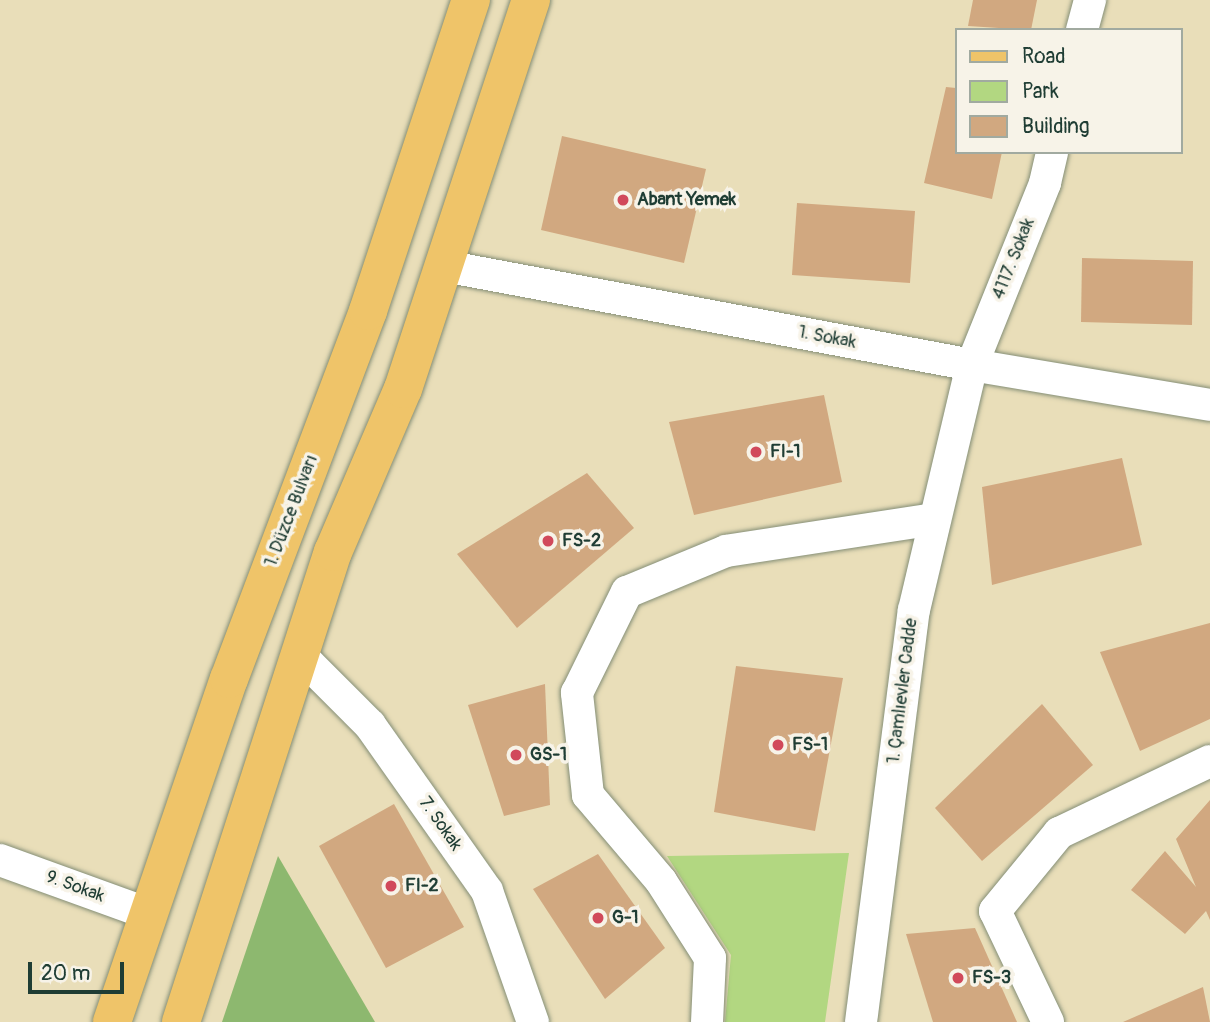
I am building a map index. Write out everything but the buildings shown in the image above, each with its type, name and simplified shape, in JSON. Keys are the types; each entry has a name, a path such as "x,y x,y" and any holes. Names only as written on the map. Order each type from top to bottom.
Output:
{"main road":[{"name":"1. Düzce Bulvarı","path":"112,1022 229,679 368,310 471,0"},
{"path":"181,1022 333,552 403,389 531,0"}],"street":[{"path":"1083,28 1090,0"},
{"name":"4117. Sokak","path":"972,365 1045,183 1052,154"},
{"name":"1. Sokak","path":"444,266 972,365 1210,405"},
{"name":"1. Çamlıevler Cadde","path":"861,1022 914,610 972,365"},
{"path":"706,1022 710,958 661,881 588,795 577,693 627,592 726,551 935,520"},
{"name":"7. Sokak","path":"300,654 370,726 487,891 533,1022"},
{"path":"1048,1022 995,911 1059,833 1210,761"},
{"name":"9. Sokak","path":"0,860 149,914"}],"green space":[{"path":"849,853 825,1022 725,1022 731,955 667,856"},
{"path":"278,856 375,1022 222,1022"}],"place":[{"name":"Abant Yemek","path":"623,200"},
{"name":"FI-1","path":"756,452"},
{"name":"FS-2","path":"548,541"},
{"name":"FS-1","path":"778,745"},
{"name":"GS-1","path":"516,755"},
{"name":"FI-2","path":"391,886"},
{"name":"G-1","path":"598,918"},
{"name":"FS-3","path":"958,978"}]}
